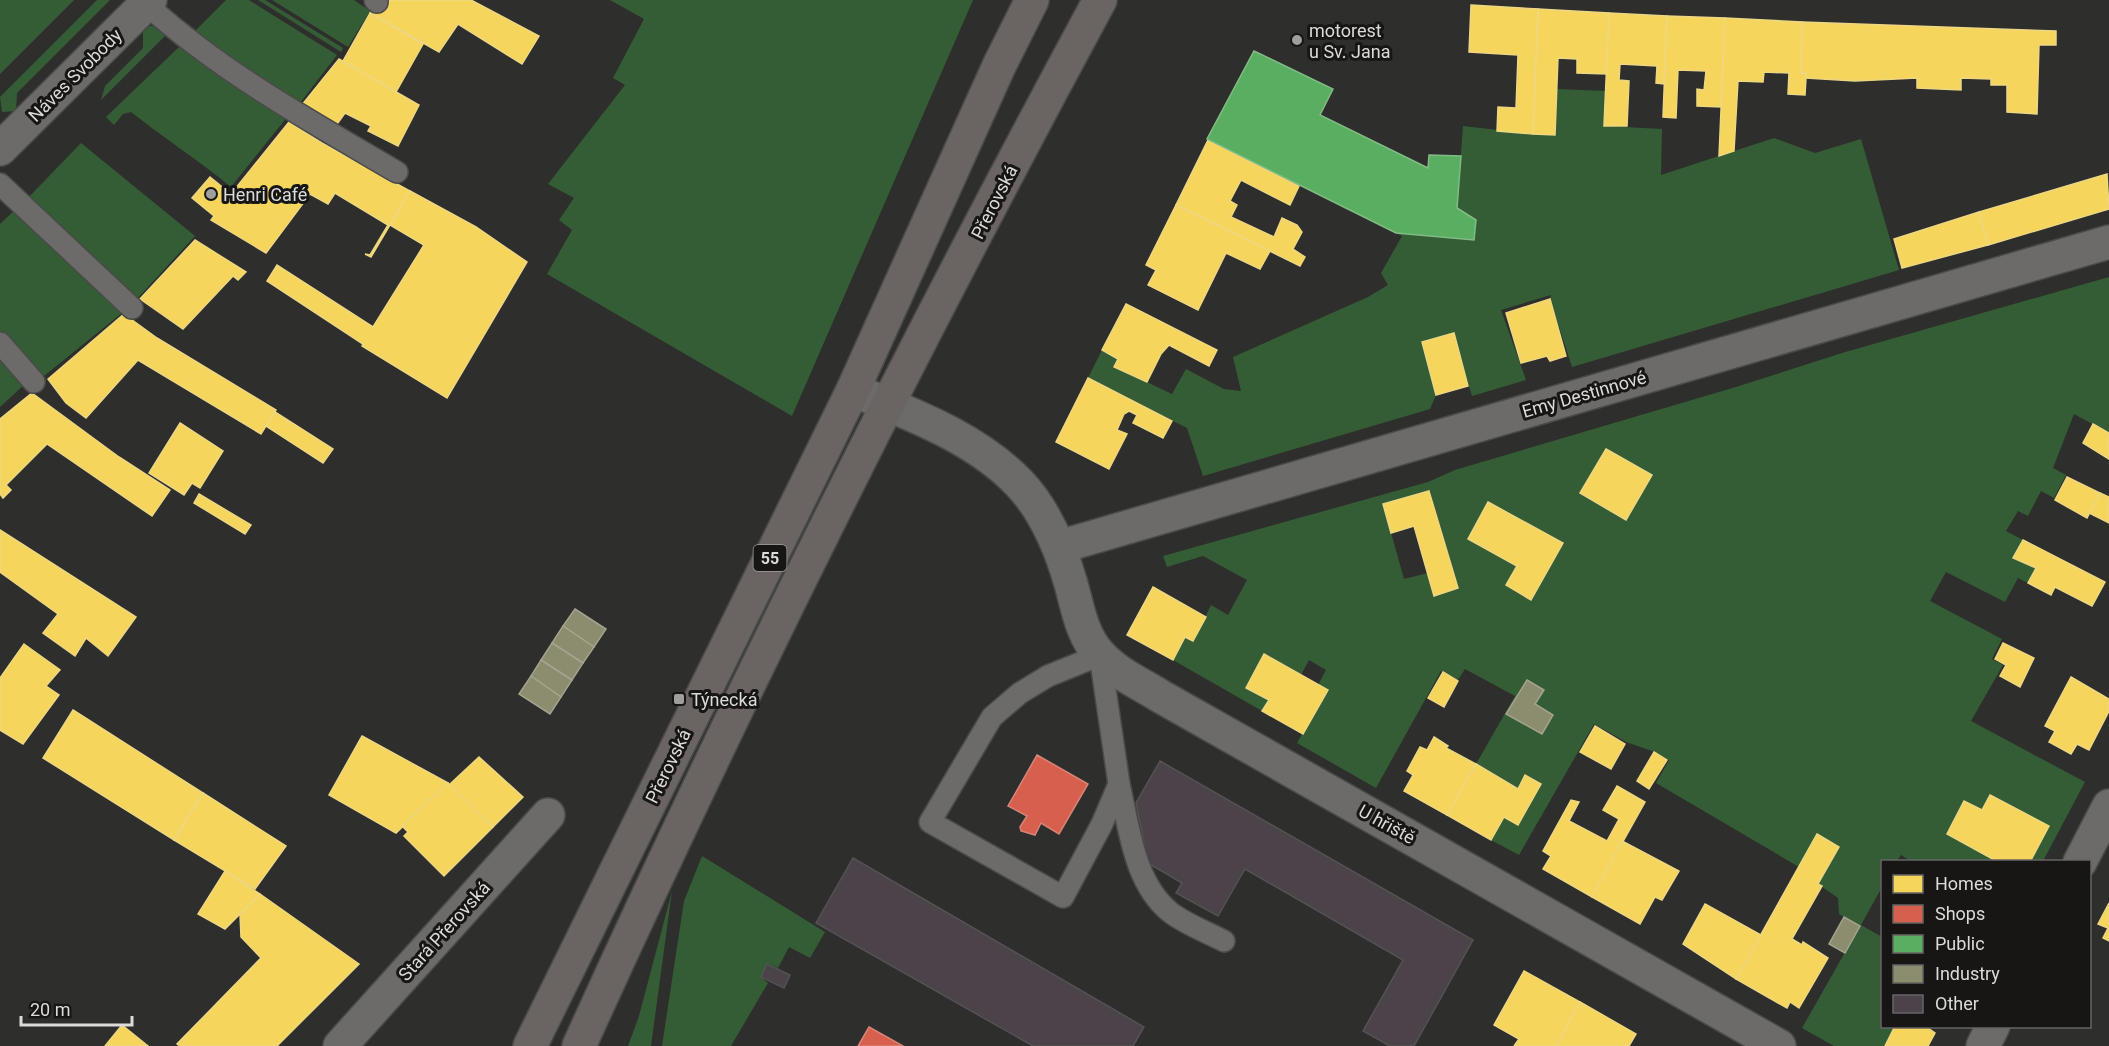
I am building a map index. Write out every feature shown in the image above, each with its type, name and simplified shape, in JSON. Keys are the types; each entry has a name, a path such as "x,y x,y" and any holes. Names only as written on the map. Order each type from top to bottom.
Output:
{"main road":[{"path":"999,66 1016,0"},
{"name":"Přerovská","path":"530,1046 853,390 999,66 1032,0"},
{"name":"Přerovská","path":"579,1046 674,837 889,405 1100,0"}],"street":[{"name":"Náves Svobody","path":"0,149 148,2"},
{"name":"Emy Destinnové","path":"1059,547 2109,242"},
{"path":"853,390 961,439 1020,483 1040,512 1059,547"},
{"name":"U hřiště","path":"1059,547 1084,631 1100,655 1160,696 1779,1046"},
{"path":"2081,860 2109,807"},
{"name":"Stará Přerovská","path":"340,1046 548,815"},
{"path":"1983,1046 1992,1028"}],"lane":[{"path":"148,2 187,40 284,106 396,172"},
{"path":"0,184 132,308"},
{"path":"0,343 34,382"},
{"path":"1119,784 1102,825 1063,897 930,822 992,717 1020,693 1048,676 1100,655 1119,784 1139,868 1155,897 1172,914 1224,941"}],"green space":[{"path":"0,0 74,0 0,74"},
{"path":"97,0 110,0 17,93 16,111 2,112 0,97"},
{"path":"226,0 249,0 337,55 297,107 192,34"},
{"path":"258,0 265,0 343,48 341,52"},
{"path":"272,0 354,0 370,11 348,47"},
{"path":"610,0 973,0 792,416 547,274 572,230 559,220 574,198 548,184 625,85 613,78 644,19"},
{"path":"149,26 157,26 167,34 101,100 105,86 143,48 143,32"},
{"path":"180,46 288,116 231,187 131,112 123,114 114,125 106,117"},
{"path":"1557,89 1606,91 1605,126 1662,129 1661,175 1774,138 1815,153 1861,139 1899,270 1572,367 1550,299 1551,295 1501,310 1526,380 1472,396 1453,333 1422,343 1436,395 1430,409 1203,476 1187,428 1088,378 1102,350 1118,359 1115,367 1172,394 1186,369 1224,389 1241,391 1233,357 1368,297 1388,285 1381,273 1402,236 1396,233 1474,240 1476,220 1457,208 1463,126 1533,134"},
{"path":"81,143 195,236 136,300 26,200"},
{"path":"16,209 127,309 39,380 0,333 0,224"},
{"path":"2109,277 2109,433 2074,414 2053,468 2066,475 2054,498 2041,491 2028,516 2018,511 2006,531 2023,540 2014,558 2036,568 2028,583 2018,578 2005,602 1946,572 1930,601 2002,639 1992,659 2003,665 1971,721 2085,782 2044,860 1909,860 1901,855 1898,860 1881,860 1881,889 1861,925 1881,936 1881,1028 1894,1028 1885,1046 1834,1046 1802,1028 1860,926 1839,914 1838,898 1818,884 1838,847 1799,867 1656,783 1669,760 1655,752 1626,742 1594,724 1519,855 1491,840 1504,817 1518,825 1540,784 1525,776 1518,789 1476,764 1515,696 1465,669 1458,680 1441,671 1376,788 1297,743 1327,690 1318,685 1326,670 1309,660 1301,675 1264,655 1246,687 1269,700 1262,711 1173,660 1185,637 1194,640 1211,605 1228,615 1247,580 1203,556 1167,567 1163,556 1428,482 1455,470 1736,387 1842,353","holes":["1430,491 1458,588 1434,595 1428,573 1404,579 1383,504"]},
{"path":"0,354 26,383 0,407"},
{"path":"702,856 825,932 810,958 789,947 778,968 769,964 761,977 768,983 731,1046 662,1046 684,901"},
{"path":"672,891 651,1046 628,1046 639,1016"}],"building: Homes":[{"path":"378,0 471,0 539,36 522,64 458,24 439,52 370,13"},
{"path":"1471,5 1538,9 1533,134 1497,131 1498,107 1516,108 1518,55 1469,52"},
{"path":"1538,9 1609,13 1607,74 1577,73 1577,59 1558,58 1555,135 1533,134"},
{"path":"370,13 423,44 396,92 343,61"},
{"path":"1609,13 1667,16 1664,84 1656,83 1657,66 1620,64 1619,80 1629,81 1627,126 1604,126"},
{"path":"1667,16 1725,18 1721,107 1697,106 1697,89 1704,90 1706,71 1678,70 1676,118 1663,117"},
{"path":"1725,18 1802,22 1801,73 1806,73 1806,78 1805,95 1788,94 1789,73 1764,72 1763,82 1738,81 1734,151 1719,156"},
{"path":"1802,22 2056,31 2056,45 2039,45 2037,114 2007,112 2007,85 1991,85 1991,79 1961,78 1961,90 1917,88 1917,78 1855,81 1806,78 1806,73 1801,73"},
{"path":"339,59 419,105 398,146 368,131 371,126 345,113 335,127 301,106"},
{"path":"289,122 322,143 410,191 371,257 365,254 370,255 388,225 335,193 328,204 310,194 266,253 211,220 214,216 192,198 210,177 231,194"},
{"path":"1208,140 1299,186 1290,205 1241,180 1230,201 1237,205 1231,217 1274,237 1282,218 1297,225 1302,232 1293,249 1305,257 1300,266 1176,205"},
{"path":"2107,174 2109,209 1988,245 1979,212"},
{"path":"410,191 476,227 527,262 447,398 362,346 363,344 267,281 277,265 373,327 424,245 390,225"},
{"path":"1176,205 1270,251 1260,269 1226,253 1198,310 1148,285 1156,270 1146,265"},
{"path":"1979,212 1988,245 1902,268 1894,239"},
{"path":"195,240 246,272 238,280 233,276 183,329 140,299"},
{"path":"1550,299 1566,356 1550,361 1547,356 1521,363 1506,313"},
{"path":"1126,304 1217,350 1209,366 1169,345 1161,354 1147,382 1114,367 1118,359 1102,350"},
{"path":"124,314 157,338 276,410 261,434 138,360 86,418 66,403 48,379"},
{"path":"1454,333 1468,386 1436,395 1422,342"},
{"path":"1088,378 1172,421 1163,438 1133,423 1137,415 1129,411 1124,414 1117,430 1127,434 1109,469 1056,442"},
{"path":"32,393 119,457 170,490 152,516 47,444 6,485 11,490 3,498 0,494 0,419"},
{"path":"275,412 333,449 323,463 266,426"},
{"path":"180,423 223,451 200,488 192,483 184,495 149,473"},
{"path":"2093,424 2109,433 2109,459 2083,443"},
{"path":"1606,449 1652,475 1626,520 1580,493"},
{"path":"2067,477 2100,493 2087,518 2055,500"},
{"path":"1429,491 1458,588 1434,596 1414,526 1391,533 1383,504"},
{"path":"2100,493 2109,497 2109,523 2089,513"},
{"path":"199,494 251,525 245,534 194,503"},
{"path":"1488,502 1563,543 1531,600 1506,585 1517,566 1468,539"},
{"path":"0,530 136,617 108,656 86,638 75,656 43,633 58,614 0,572"},
{"path":"2023,540 2105,582 2092,606 2055,587 2051,595 2028,583 2036,568 2013,558"},
{"path":"1153,587 1206,617 1193,641 1185,637 1173,660 1127,635"},
{"path":"2003,643 2034,658 2020,687 2000,676 2006,665 1995,659"},
{"path":"24,644 60,670 46,686 59,695 23,744 0,730 0,678"},
{"path":"1264,654 1328,690 1303,734 1262,711 1269,700 1246,688"},
{"path":"1443,672 1458,681 1444,707 1428,698"},
{"path":"2071,677 2109,699 2109,711 2089,750 2077,744 2071,754 2049,742 2055,731 2045,726"},
{"path":"73,710 203,793 174,840 43,758"},
{"path":"1595,726 1625,744 1611,769 1580,752"},
{"path":"362,736 448,783 396,833 329,795"},
{"path":"1434,737 1448,746 1446,748 1476,764 1447,815 1404,791 1413,775 1407,771 1420,747 1427,750"},
{"path":"1654,752 1667,760 1649,789 1637,781"},
{"path":"479,757 523,797 493,827 449,785"},
{"path":"1476,764 1518,789 1525,775 1541,784 1518,825 1504,817 1491,840 1447,815"},
{"path":"448,783 493,827 444,876 404,836 408,832 402,826"},
{"path":"1617,786 1645,802 1592,897 1543,869 1551,856 1543,851 1571,800 1579,802 1569,821 1607,841 1619,819 1603,810"},
{"path":"203,793 286,846 255,889 174,840"},
{"path":"1990,795 2049,826 2031,860 1994,860 1947,834 1964,801 1982,810"},
{"path":"1817,834 1839,847 1818,884 1822,886 1792,939 1802,945 1803,942 1828,958 1799,1008 1790,1002 1787,1008 1736,979"},
{"path":"1622,841 1679,871 1662,900 1655,897 1640,924 1592,897"},
{"path":"225,871 260,894 225,929 198,914"},
{"path":"260,894 359,964 277,1046 180,1046 177,1044 261,958 241,937 240,914"},
{"path":"2109,903 2109,941 2103,938 2108,928 2098,924"},
{"path":"1705,904 1761,935 1736,979 1683,944"},
{"path":"1524,971 1580,1002 1556,1046 1514,1046 1519,1039 1494,1025"},
{"path":"1580,1002 1636,1034 1629,1046 1556,1046"},
{"path":"122,1025 148,1046 105,1046"},
{"path":"1894,1028 1928,1028 1935,1033 1928,1046 1885,1046"}],"building: Shops":[{"path":"1037,755 1088,784 1059,834 1041,823 1035,835 1021,831 1020,827 1027,816 1008,806"},
{"path":"869,1027 903,1046 858,1046"}],"building: Public":[{"path":"1254,51 1333,89 1320,115 1428,168 1429,155 1461,156 1457,208 1476,220 1474,240 1396,233 1207,139"}],"building: Industry":[{"path":"575,609 606,629 594,647 563,626"},
{"path":"563,626 594,647 583,663 552,643"},
{"path":"552,643 583,663 572,680 541,660"},
{"path":"541,660 572,680 561,697 531,676"},
{"path":"531,676 561,697 550,714 519,694"},
{"path":"1527,680 1544,690 1535,704 1553,715 1542,734 1506,714"},
{"path":"1844,917 1860,926 1845,953 1829,944"}],"building: Other":[{"path":"1160,761 1473,940 1414,1046 1390,1046 1363,1031 1403,960 1245,869 1218,916 1176,893 1182,883 1148,863 1136,803"},
{"path":"853,858 1144,1027 1133,1046 1033,1046 816,923"},
{"path":"767,964 790,975 784,988 761,977"}],"place":[{"name":"motorest u Sv. Jana","path":"1297,40"},
{"name":"Henri Café","path":"211,194"},
{"name":"Týnecká","path":"679,699"}]}
